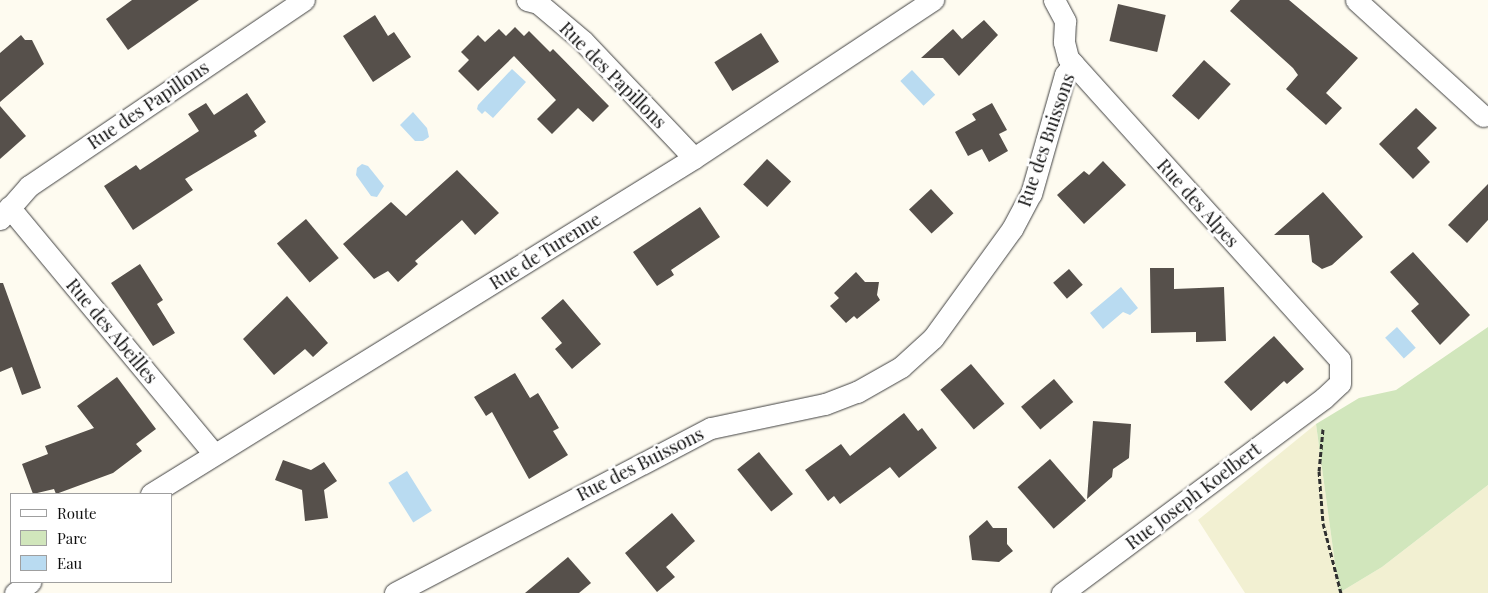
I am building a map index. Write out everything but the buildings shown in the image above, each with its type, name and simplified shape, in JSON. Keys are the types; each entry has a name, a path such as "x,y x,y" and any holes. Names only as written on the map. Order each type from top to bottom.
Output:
{"street":[{"name":"Rue des Papillons","path":"5,213 30,186 304,0"},
{"name":"Rue des Papillons","path":"527,0 538,4 583,41 694,158"},
{"name":"Rue de Turenne","path":"153,493 694,158 934,0"},
{"name":"Rue des Alpes","path":"1054,0 1065,21 1065,51 1073,64 1340,360 1340,383 1324,398"},
{"path":"1356,0 1483,116"},
{"name":"Rue des Buissons","path":"395,593 711,428 825,404 856,392 901,367 933,338 1012,229 1030,194 1065,75 1073,64"},
{"name":"Rue des Abeilles","path":"5,213 214,454"},
{"name":"Rue Joseph Koelbert","path":"1062,593 1324,398"},
{"path":"15,593 29,583"}],"path":[{"path":"1324,398 1319,471 1323,523 1341,593"}],"shaded area":[{"path":"1316,424 1339,593 1245,593 1198,520"},
{"path":"1488,485 1488,593 1339,593 1382,567"}],"green space":[{"path":"1488,327 1488,485 1382,567 1339,593 1316,424 1359,398 1396,390"}],"water":[{"path":"512,69 526,82 493,118 485,111 482,114 477,109 478,105"},
{"path":"912,70 935,95 923,106 900,81"},
{"path":"413,112 427,128 429,137 423,141 415,141 400,125"},
{"path":"362,164 368,166 384,186 377,197 371,196 356,175 357,168"},
{"path":"1121,287 1138,308 1130,315 1123,312 1103,329 1090,313"},
{"path":"1397,327 1416,348 1404,359 1385,338"},
{"path":"407,471 432,511 413,523 388,483"}]}
